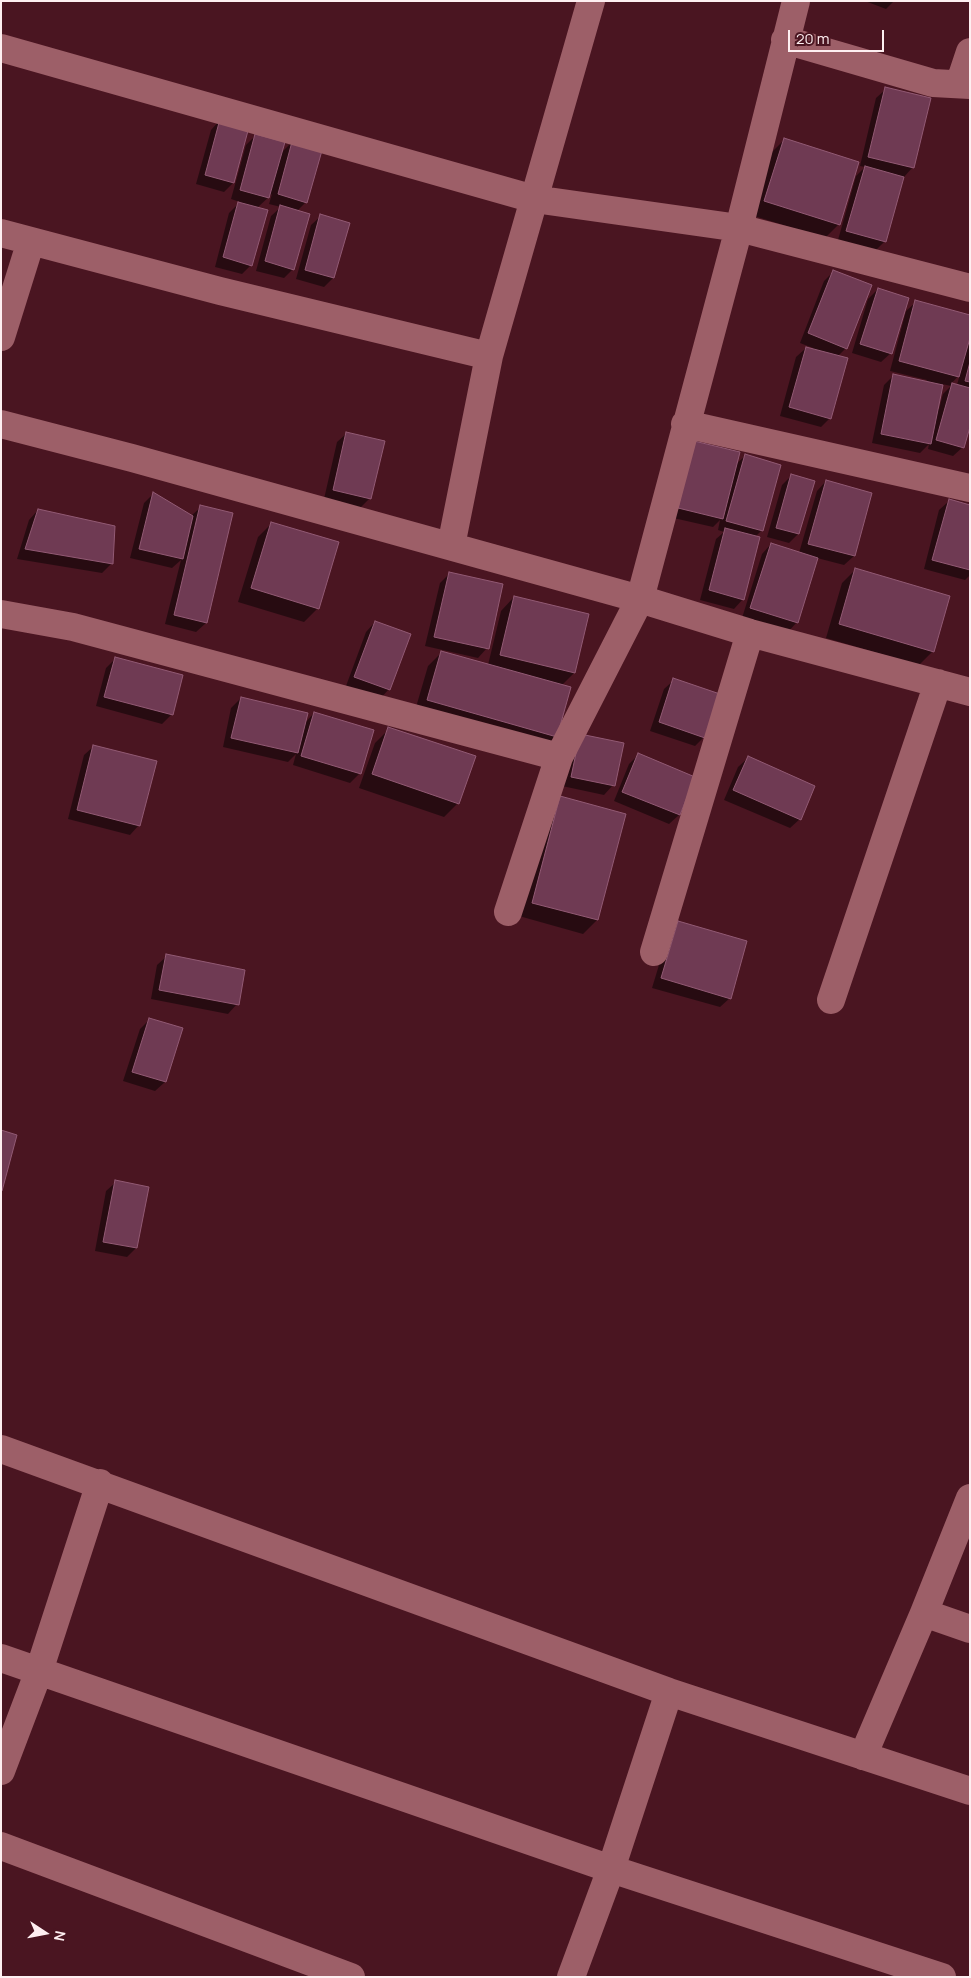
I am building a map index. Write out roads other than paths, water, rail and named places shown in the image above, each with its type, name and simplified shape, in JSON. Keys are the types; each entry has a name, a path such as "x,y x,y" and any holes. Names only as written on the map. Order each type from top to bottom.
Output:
{"street":[{"path":"451,546 489,356 591,1"},
{"path":"508,912 559,757 640,599 685,424 739,228 796,1"},
{"path":"786,40 933,83 965,84 970,52"},
{"path":"1,48 534,199 739,228 970,288"},
{"path":"1,233 230,294 489,356"},
{"path":"1,337 31,241"},
{"path":"1,424 451,546 640,599 750,633 970,692"},
{"path":"685,424 970,488"},
{"path":"1,614 83,629 559,757"},
{"path":"654,952 750,633"},
{"path":"831,1000 938,683"},
{"path":"1,1449 669,1692 970,1792"},
{"path":"1,1771 39,1671 100,1484"},
{"path":"863,1756 924,1613 970,1498"},
{"path":"924,1613 970,1629"},
{"path":"1,1658 611,1870 942,1977"},
{"path":"571,1977 611,1870 669,1692"},
{"path":"1,1846 350,1977"}]}
